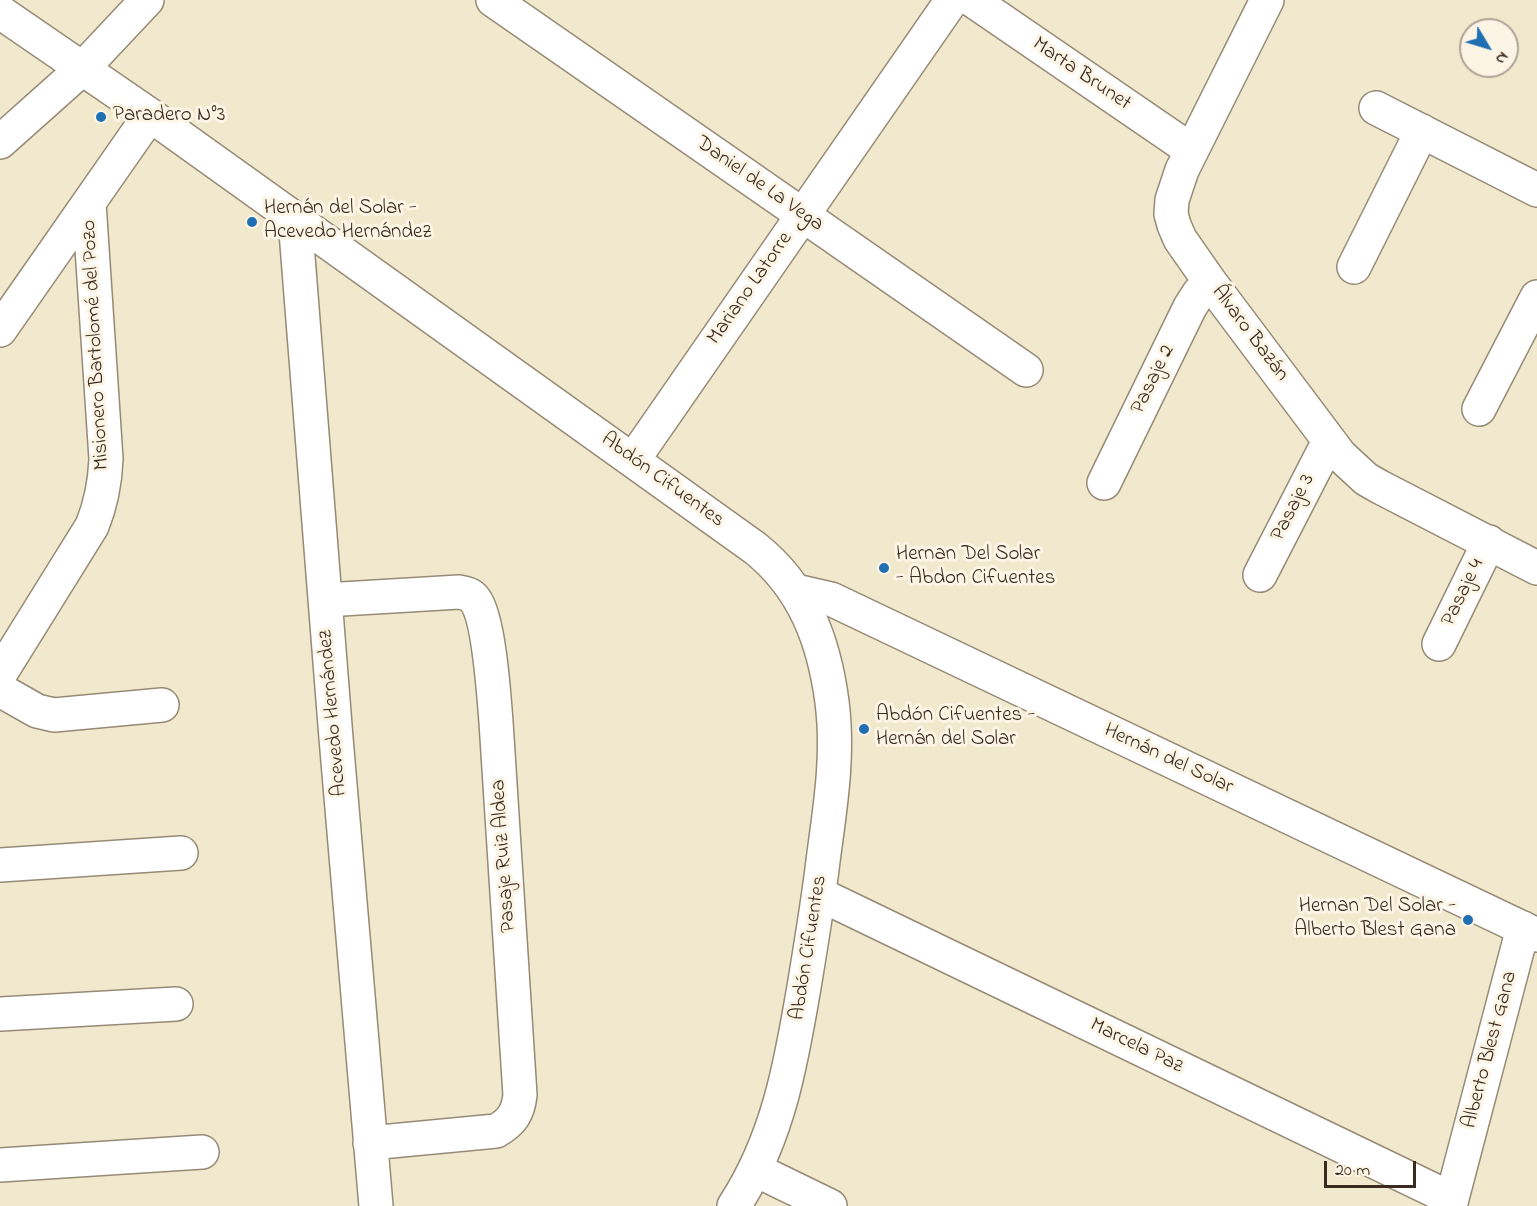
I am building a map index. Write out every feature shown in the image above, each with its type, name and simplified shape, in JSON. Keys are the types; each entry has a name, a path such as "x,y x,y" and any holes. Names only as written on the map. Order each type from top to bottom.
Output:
{"main road":[{"path":"0,142 83,68 147,0"},
{"name":"Mariano Latorre","path":"633,460 952,0"},
{"name":"Marta Brunet","path":"972,0 1191,150"},
{"name":"Álvaro Bazán","path":"1267,0 1177,182 1171,214 1180,239 1329,441 1347,462 1366,479 1537,568"},
{"name":"Daniel de La Vega","path":"496,1 1026,370"},
{"name":"Abdón Cifuentes","path":"0,12 150,115 771,560 796,591 819,645 832,701 835,759 819,894 792,1061 772,1133 756,1170 734,1206"},
{"path":"1376,108 1537,190"},
{"name":"Misionero Bartolomé del Pozo","path":"0,674 92,526 100,505 105,482 106,459 89,203 150,115"},
{"path":"1354,267 1422,131"},
{"path":"0,330 89,203"},
{"name":"Acevedo Hernández","path":"295,219 376,1206"},
{"name":"Pasaje 2","path":"1104,483 1194,299 1210,282"},
{"path":"1479,409 1537,297"},
{"name":"Pasaje 3","path":"1260,575 1329,441"},
{"name":"Pasaje 4","path":"1439,644 1489,542"},
{"name":"Hernán del Solar","path":"796,591 815,594 843,605 1530,932"},
{"name":"Pasaje Ruiz Aldea","path":"325,600 459,592 472,596 479,606 484,625 496,712 519,1107 513,1118 496,1131 370,1143"},
{"path":"0,690 37,711 54,716 162,705"},
{"path":"0,865 182,853"},
{"name":"Marcela Paz","path":"819,894 1451,1202"},
{"name":"Alberto Blest Gana","path":"1451,1202 1530,932"},
{"path":"0,1014 176,1004"},
{"path":"0,1165 202,1152"},
{"path":"756,1170 830,1206"}],"place":[{"name":"Paradero N°3","path":"101,117"},
{"name":"Hernán del Solar - Acevedo Hernández","path":"252,222"},
{"name":"Hernan Del Solar - Abdon Cifuentes","path":"884,568"},
{"name":"Abdón Cifuentes - Hernán del Solar","path":"864,729"},
{"name":"Hernan Del Solar - Alberto Blest Gana","path":"1468,920"}]}
